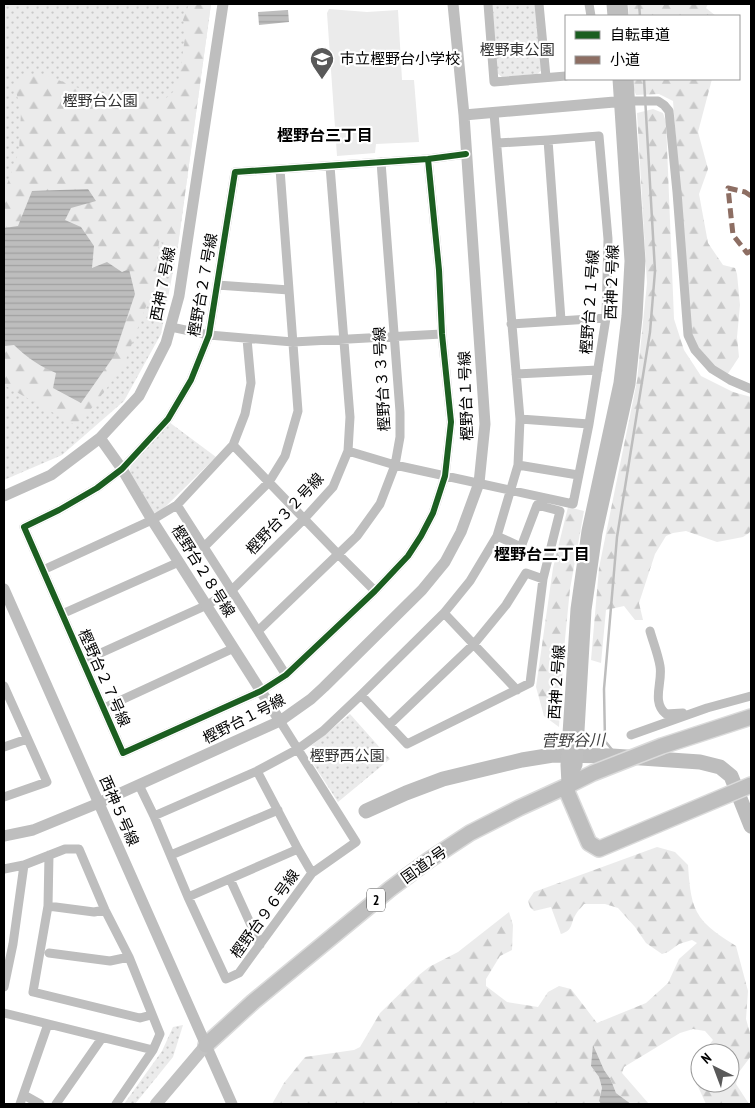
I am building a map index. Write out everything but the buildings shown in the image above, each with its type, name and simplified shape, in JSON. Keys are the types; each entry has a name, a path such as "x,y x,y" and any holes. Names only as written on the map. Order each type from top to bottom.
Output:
{"highway":[{"name":"国道2号","path":"206,1045 261,996 390,889 470,833 593,773 662,746 751,717"},
{"path":"567,786 568,794 589,843 599,849 749,786"}],"main road":[{"path":"156,1104 206,1045"}],"street":[{"name":"西神７号線","path":"4,496 50,475 100,438 139,396 166,343 179,296 223,4"},
{"name":"樫野台１号線","path":"4,836 33,830 99,803 280,721 324,688 422,590 445,562 462,532 479,482 485,424 464,116 453,4"},
{"path":"488,4 494,82 565,76"},
{"path":"539,4 546,77"},
{"name":"西神２号線","path":"618,80 629,101"},
{"name":"西神２号線","path":"567,786 571,765 586,610 597,533 630,384 637,317 640,261 628,80"},
{"path":"464,116 629,101 658,101 664,105 669,111 688,335 695,350 712,369 724,377 751,389"},
{"path":"154,816 257,771 298,749 323,730 444,613 470,582 497,536 518,465 520,419 498,142 494,113"},
{"name":"樫野台２１号線","path":"348,452 445,476 573,504 606,318 608,239 599,136 498,142"},
{"path":"548,140 561,320"},
{"name":"樫野台２７号線","path":"428,159 451,422 445,476 433,513 408,556 375,591 286,675 261,691 123,753 24,527 90,493 122,469 168,419 191,380 209,335 235,172 428,159 466,154"},
{"name":"樫野台３３号線","path":"258,631 356,536 380,504 395,464 400,437 400,412 381,162"},
{"name":"樫野台３２号線","path":"83,661 207,605 232,590 304,519 332,487 348,452 350,417 330,166"},
{"path":"204,546 269,482 285,456 298,411 280,169"},
{"path":"217,285 289,290"},
{"path":"511,324 606,318"},
{"path":"171,327 209,335 293,342 442,334"},
{"path":"43,570 152,520 177,505 233,445 245,414 251,383 247,338"},
{"path":"516,374 598,370"},
{"path":"520,419 588,424"},
{"name":"樫野台２８号線","path":"100,438 122,469 152,520 280,721"},
{"path":"233,445 375,591"},
{"path":"518,465 578,474"},
{"path":"177,505 286,675"},
{"path":"361,695 407,744 530,683 543,579 560,510 537,505 521,547 497,536"},
{"path":"62,614 179,562"},
{"path":"389,725 474,644 506,605 526,573 543,579"},
{"name":"西神５号線","path":"4,589 206,1045"},
{"path":"444,613 517,690"},
{"path":"650,631 660,667 658,702 660,710 666,714 696,712"},
{"path":"104,708 234,648"},
{"path":"4,796 47,782 5,692"},
{"path":"632,735 696,712 751,696"},
{"name":"樫野台９６号線","path":"139,785 188,898 226,979 239,973 312,873 356,842 280,721"},
{"path":"4,746 27,739"},
{"path":"257,771 312,873"},
{"path":"171,856 278,810"},
{"path":"4,869 24,865 64,849 78,849 105,910 129,957 160,1034 153,1050 116,1104"},
{"path":"188,898 298,849"},
{"path":"49,855 48,906 33,992 140,1018 152,1015"},
{"path":"4,987 14,944 24,865"},
{"path":"230,879 260,945"},
{"path":"48,906 94,912 105,910"},
{"path":"48,953 110,961 129,957"},
{"path":"4,1013 153,1050"},
{"path":"20,1104 48,1024"},
{"path":"56,1104 102,1038"},
{"path":"206,1045 232,1104"},
{"path":"24,1095 40,1104"}],"green space":[{"name":"樫野台公園","path":"4,4 211,4 178,245 161,334 124,401 62,455 4,480"},
{"path":"189,4 211,4 178,245 159,242 155,283 123,367 87,414 75,425 4,385 4,346 14,345 34,361 57,373 122,272 91,268 65,220 71,208 88,189 18,226 4,228 4,190 19,151 21,112 15,87 19,80 30,74 43,74 86,91 125,101 164,100 173,92 179,80 186,30 183,20"},
{"name":"樫野東公園","path":"492,4 536,4 542,70 537,74 502,77 497,73"},
{"path":"628,4 708,4 706,8 715,15 629,15"},
{"path":"329,9 367,12 398,10 402,80 414,80 419,142 376,144 375,153 337,156 327,13"},
{"path":"633,80 712,80 698,132 708,169 699,194 708,243 723,265 735,268 737,274 740,305 737,337 739,357 727,375 715,367 698,349 691,334 673,101 659,94 636,95"},
{"path":"653,109 663,113 666,122 674,319 684,350 701,376 733,392 751,397 751,530 743,537 717,542 686,531 666,536 655,554 639,603 643,620 635,620 624,606 606,610 601,663 591,660 599,568 637,381 647,283 637,113"},
{"path":"169,422 216,457 160,512 154,513 129,472 131,466"},
{"path":"568,507 584,511 570,589 559,727 544,716 536,687 553,568"},
{"name":"樫野西公園","path":"350,714 390,759 338,802 310,759 311,746"},
{"path":"657,847 675,852 688,865 691,895 700,917 709,927 736,946 748,991 746,1019 751,1037 751,1056 740,1071 740,1043 711,1043 713,1040 705,1031 693,1029 680,1033 624,1067 622,1073 649,1104 631,1104 616,1093 611,1080 604,1070 591,1066 599,1077 602,1088 599,1101 601,1104 272,1104 284,1083 305,1057 354,1050 360,1047 380,1013 419,975 429,967 458,952 509,912 513,925 512,950 500,956 486,979 486,986 507,1002 538,1007 548,992 559,986 571,989 597,1023 646,1003 668,983 679,959 697,943 692,940 679,944 662,954 646,943 618,908 605,904 584,904 574,917 570,928 561,934 551,907 534,911 530,907 528,901 534,892"},
{"path":"183,1025 173,1057 135,1104 124,1104 162,1051 173,1027"},
{"path":"740,1090 749,1104 706,1104 701,1093 740,1093"}],"shaded area":[{"path":"288,10 289,22 259,25 258,12"},
{"path":"88,189 96,201 71,208 65,220 81,227 94,246 92,268 107,262 122,272 129,269 135,294 114,356 81,403 53,388 56,373 44,368 14,345 4,346 4,228 18,226 32,191"},
{"path":"593,1045 616,1093 631,1104 601,1104 599,1101 602,1088 599,1077 591,1066"}],"waterway":[{"path":"639,4 640,15"},
{"path":"618,757 605,741 604,689 617,537 650,332 655,271 644,80"},
{"name":"菅野谷川","path":"366,811 443,779 522,760 553,755 612,756 700,762 720,767 731,776 751,826"}],"marked path":[{"path":"751,196 745,192 728,188 733,235 747,253 751,251"}],"cycle path":[{"path":"428,159 451,422 445,476 433,513 408,556 375,591 286,675 261,691 123,753 24,527 97,488 122,469 168,419 191,380 209,335 235,172 428,159 466,154"}],"place":[{"name":"市立樫野台小学校","path":"322,80"}],"district":[{"name":"樫野台三丁目","path":"325,135"},
{"name":"樫野台二丁目","path":"542,554"}]}
